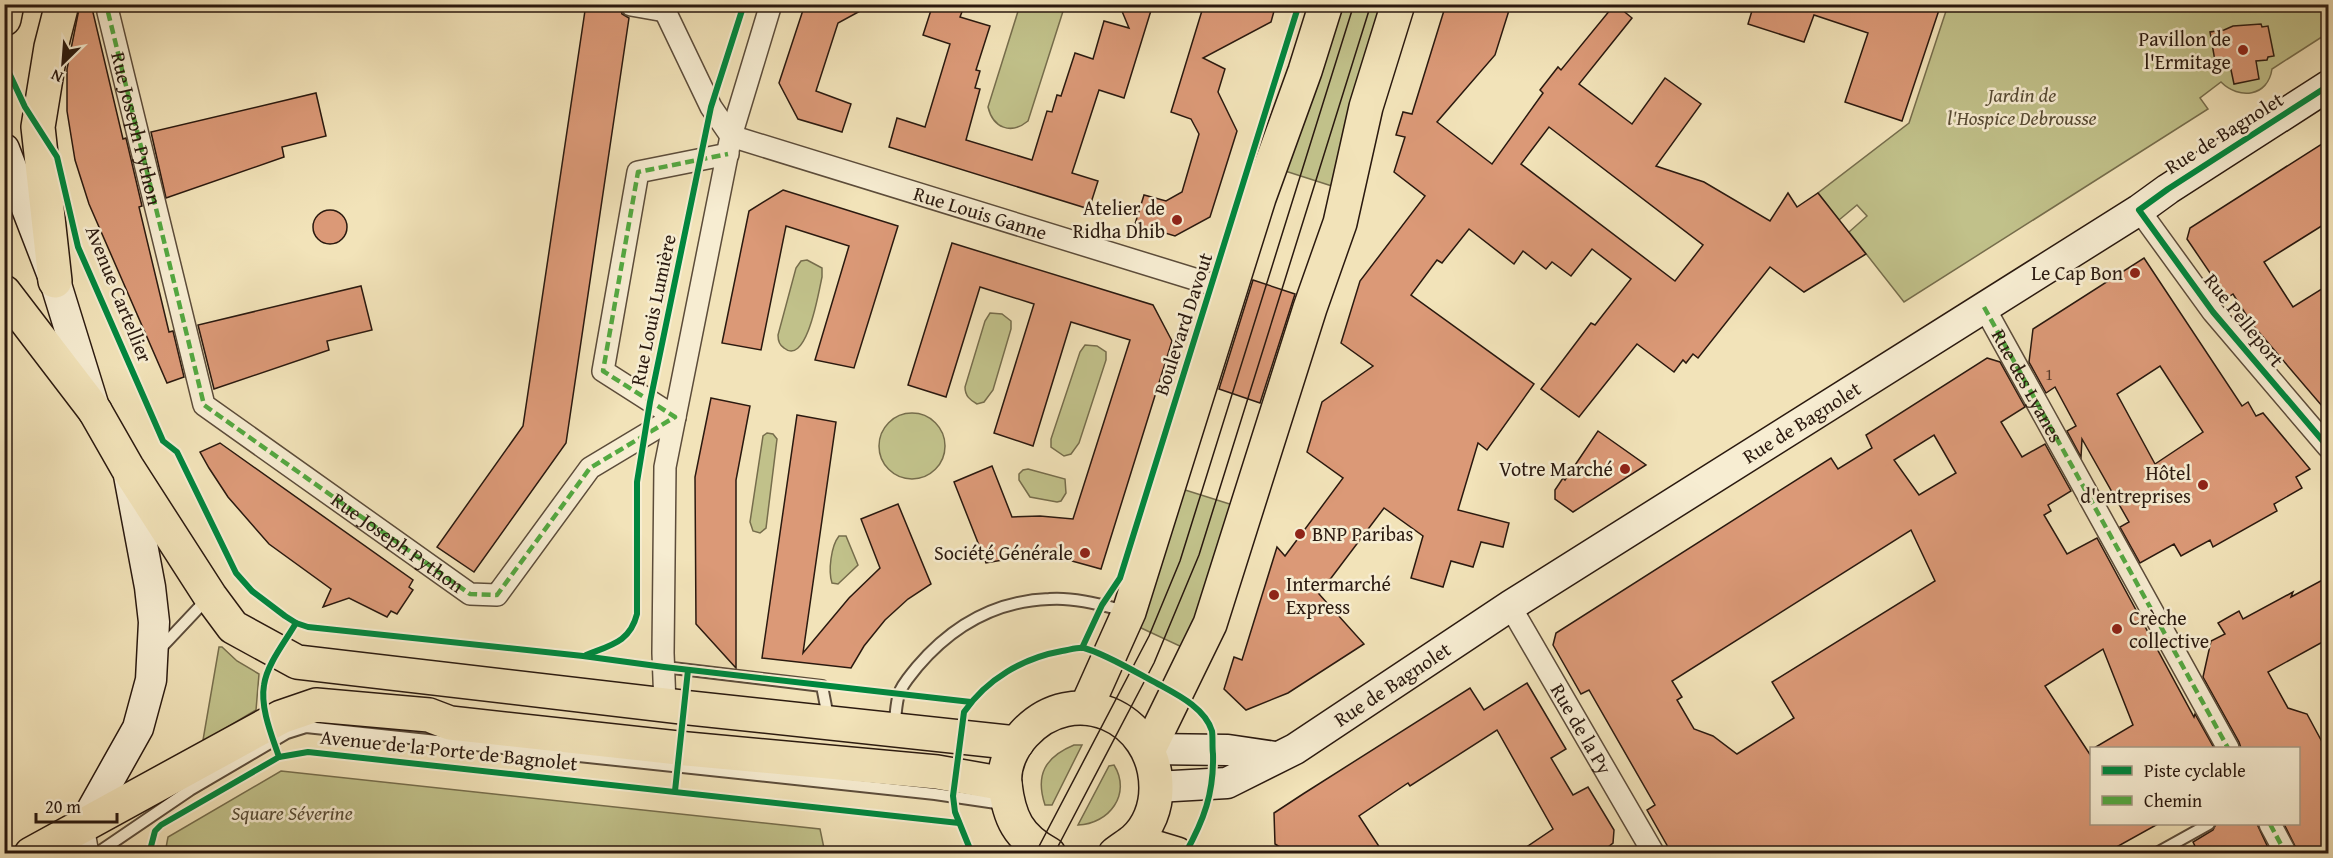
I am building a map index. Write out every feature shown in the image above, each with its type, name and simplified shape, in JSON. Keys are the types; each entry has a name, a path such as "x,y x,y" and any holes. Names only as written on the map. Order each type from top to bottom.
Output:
{"main road":[{"path":"4,19 7,4"},
{"path":"55,281 38,127 51,47 62,4"},
{"name":"Boulevard Davout","path":"1086,708 1130,612 1259,198 1305,71 1326,4"},
{"path":"1149,749 1210,624 1310,308 1340,223 1366,107 1398,4"},
{"path":"4,292 95,411 127,467 210,596 233,627 297,662 665,705 1017,742"},
{"name":"Avenue de la Porte de Bagnolet","path":"31,854 89,844 281,717 316,705 429,715 450,723 687,749 937,772 1009,818"},
{"path":"429,715 459,706 653,727 663,716 665,705"},
{"path":"1049,854 1038,848 1009,818 1008,764 1017,742 1029,728 1048,716 1065,710 1086,708 1124,721 1149,749 1157,771 1156,802 1149,820 1124,847"},
{"path":"1124,847 1177,854"}],"street":[{"path":"665,705 665,467 729,145 771,4"},
{"path":"631,5 665,8 729,145"},
{"name":"Rue Joseph Python","path":"107,8 204,405 232,426 470,594 497,595 590,468 675,417"},
{"name":"Rue de Bagnolet","path":"1156,787 1227,783 1295,749 1510,606 2139,210 2328,86"},
{"path":"675,417 603,371 638,172 729,145"},
{"name":"Rue Louis Ganne","path":"729,145 1230,290"},
{"path":"4,149 55,281 95,411"},
{"name":"Rue Pelleport","path":"2139,210 2213,312 2328,447"},
{"name":"Rue des Lyanes","path":"1984,307 2227,747"},
{"path":"89,844 138,728 151,680 154,656 154,622 150,587 127,467"},
{"name":"Rue de la Py","path":"1510,606 1650,852"},
{"path":"1149,749 1228,750 1275,758"},
{"path":"2271,825 2286,854"}],"lane":[{"path":"154,656 210,596"},
{"path":"894,729 899,694 904,683 942,640 982,615 1022,602 1050,598 1097,604 1130,612"},
{"path":"664,668 822,686 829,723"},
{"path":"316,705 359,732"},
{"path":"89,844 190,790 286,733 306,727 934,794 1009,818"},
{"path":"2155,854 2207,825"}],"green space":[{"path":"1020,5 1065,5 1028,121 1015,128 1009,128 994,120 988,107"},
{"path":"1341,5 1385,5 1335,187 1282,170"},
{"name":"Jardin de l'Hospice Debrousse","path":"1948,5 2328,5 2328,33 2272,69 2265,85 2259,90 2252,93 2236,92 2221,82 2200,98 2208,109 1904,302 1849,232 1867,216 1857,205 1839,220 1818,193 1909,123"},
{"path":"807,260 822,268 822,277 815,310 805,337 799,347 792,351 781,345 778,335 796,268 801,261"},
{"path":"990,313 1002,314 1011,321 1011,329 993,390 984,402 977,404 968,397 965,387 985,321"},
{"path":"1085,345 1097,346 1106,352 1106,360 1079,443 1071,454 1064,456 1051,447 1051,439 1080,352"},
{"path":"906,413 918,413 930,418 940,428 945,446 943,459 930,474 918,479 906,479 894,474 884,464 879,452 879,440 884,428 894,418"},
{"path":"767,433 773,434 777,439 766,528 760,533 753,531 750,522 763,436"},
{"path":"1028,469 1065,479 1066,493 1061,501 1030,497 1019,480 1019,474"},
{"path":"1182,489 1236,506 1184,648 1139,627"},
{"path":"839,536 846,536 858,565 838,584 832,583 830,565 832,552"},
{"path":"219,647 259,674 256,710 203,740"},
{"path":"1074,745 1082,745 1052,805 1045,805 1041,785 1045,768 1056,755"},
{"path":"1114,765 1120,786 1119,796 1114,806 1099,819 1078,825 1109,766"},
{"name":"Square Séverine","path":"281,771 820,829 825,853 165,853 168,837"}],"building":[{"path":"80,4 91,4 123,139 126,138 142,206 139,207 169,332 173,331 184,377 167,383 89,204 75,160 67,111 67,69"},
{"path":"586,4 619,4 622,14 629,18 566,443 474,572 437,547 523,426"},
{"path":"805,4 873,4 838,23 816,91 851,104 842,132 798,119 779,83"},
{"path":"933,4 965,4 960,17 990,26 976,70 980,71 975,88 980,89 966,140 1032,160 1047,111 1052,112 1057,95 1061,96 1075,53 1093,59 1104,21 1129,28 1119,4 1153,4 1124,98 1099,90 1072,173 1098,181 1089,209 889,147 897,118 925,127 950,44 923,35"},
{"path":"1204,4 1276,4 1271,22 1203,58 1225,69 1218,92 1237,131 1210,217 1175,236 1135,224 1144,195 1166,201 1182,192 1199,134 1191,119 1171,112"},
{"path":"1446,4 1511,4 1495,55 1437,122 1492,164 1543,93 1540,90 1558,67 1561,70 1615,4 1632,18 1579,84 1632,124 1665,78 1701,104 1656,166 1704,182 1770,221 1788,193 1797,207 1818,193 1866,254 1804,292 1770,267 1698,358 1693,354 1686,363 1683,360 1674,372 1637,344 1579,417 1541,389 1591,323 1595,325 1631,279 1592,249 1571,276 1552,262 1546,269 1523,251 1514,264 1469,229 1442,263 1437,260 1411,295 1534,384 1487,450 1478,443 1458,510 1509,523 1503,547 1481,542 1473,567 1451,561 1443,587 1411,578 1423,536 1384,508 1319,594 1364,644 1288,693 1246,710 1224,689 1234,657 1242,660 1277,547 1285,556 1343,478 1307,452 1322,402 1373,366 1341,343 1360,281 1425,196 1394,172 1405,137 1396,135 1403,112 1412,114","holes":["1549,127 1703,245 1675,281 1521,164"]},
{"path":"1754,4 1941,4 1902,121 1845,102 1868,33 1814,15 1804,42 1748,24"},
{"name":"Pavillon de l'Ermitage","path":"2261,24 2262,27 2268,26 2274,56 2268,57 2267,60 2256,61 2259,79 2234,84 2230,65 2216,67 2210,32 2233,26"},
{"path":"316,93 326,136 282,147 284,157 166,198 151,132"},
{"path":"2328,140 2328,222 2264,262 2293,307 2328,285 2328,413 2252,324 2233,294 2227,298 2187,239 2190,228"},
{"path":"783,190 898,226 854,368 815,360 849,246 786,226 761,350 722,343 749,211"},
{"path":"330,210 342,215 347,227 342,239 330,244 318,239 313,227 318,215"},
{"path":"952,243 1153,305 1172,341 1101,569 1072,561 1042,557 1014,558 986,563 954,482 992,466 1012,517 1040,516 1073,519 1130,340 1071,322 1033,446 994,433 1034,304 980,287 946,397 908,385"},
{"path":"2144,258 2242,406 2248,402 2256,416 2263,413 2310,469 2296,477 2302,488 2274,504 2277,511 2213,547 2210,540 2181,556 2174,544 2140,563 2120,527 2129,522 2082,439 2081,457 2067,431 2076,426 2055,387 2046,393 2029,362 2033,329","holes":["2160,366 2203,432 2155,464 2117,394"]},
{"path":"1253,280 1295,294 1260,403 1219,389"},
{"path":"361,286 372,330 327,341 329,350 214,389 198,325"},
{"path":"1987,358 2000,362 2025,407 2001,422 2022,457 2045,444 2071,491 2048,505 2051,511 2044,515 2067,554 2097,538 2194,717 2195,714 2213,747 2096,747 2133,725 2103,649 2045,686 2090,754 2090,825 2156,825 2104,854 1672,854 1647,810 1655,805 1589,690 1581,694 1553,645 1556,633 1831,458 1838,469 1872,448 1866,435","holes":["1934,435 1956,473 1919,495 1894,460","1911,530 1935,581 1772,682 1794,718 1737,754 1713,736 1694,729 1677,700 1682,697 1672,681"]},
{"path":"711,398 750,406 736,480 736,668 696,624 695,477"},
{"path":"797,415 836,422 803,653 849,598 880,568 861,519 898,504 931,584 908,599 885,620 864,646 851,668 762,658"},
{"path":"1598,431 1646,465 1573,512 1555,499 1555,490 1563,478 1565,480"},
{"path":"220,443 413,580 409,587 413,590 397,614 391,611 387,617 349,598 323,607 331,589 269,544 228,497 209,468 200,452"},
{"path":"2328,577 2328,639 2268,672 2288,708 2307,714 2328,753 2328,854 2299,854 2284,825 2300,825 2300,747 2241,747 2203,677 2211,641 2225,634 2218,623 2239,611 2243,619 2293,592 2291,597"},
{"path":"1527,683 1566,749 1551,758 1573,795 1588,787 1614,830 1613,843 1599,854 1516,854 1553,829 1497,730 1410,786 1408,783 1359,816 1384,854 1291,854 1275,844 1274,813 1303,794 1470,688 1484,710"},
{"path":"2216,825 2257,825 2271,854 2199,854 2193,842 2213,830"}],"tram line":[{"path":"1035,854 1149,636 1180,561 1354,4"},
{"path":"1054,854 1154,663 1199,555 1371,4"}],"marked path":[{"path":"108,12 204,405 470,594 497,595 590,468 675,417 603,371 638,172 728,154"},
{"path":"1984,307 2227,747"},
{"path":"2271,825 2286,854"}],"cycle path":[{"name":"Rue Louis Lumière","path":"586,655 624,637 630,631 637,614 637,482 650,402 711,107 744,4"},
{"path":"1082,648 1102,605 1120,578 1299,4"},
{"name":"Avenue Cartellier","path":"4,62 25,107 57,157 78,247 163,441 177,452 236,573 252,591 285,616 308,627 583,656 971,702"},
{"path":"2328,86 2139,210 2213,312 2328,447"},
{"path":"279,757 265,712 264,685 273,661 296,623"},
{"path":"972,854 955,812 953,796 964,712 973,700 1007,672 1048,654 1082,648 1112,659 1174,693 1197,709 1208,723 1212,731 1213,754 1210,794 1198,830 1185,854"},
{"path":"675,791 688,670"},
{"path":"149,854 155,831 161,825 279,757 308,752 959,823"}],"place":[{"name":"Pavillon de l'Ermitage","path":"2243,50"},
{"name":"Atelier de Ridha Dhib","path":"1177,220"},
{"name":"Le Cap Bon","path":"2135,273"},
{"name":"Votre Marché","path":"1625,469"},
{"name":"Hôtel d'entreprises","path":"2203,485"},
{"name":"BNP Paribas","path":"1300,534"},
{"name":"Société Générale","path":"1085,553"},
{"name":"Intermarché Express","path":"1274,595"},
{"name":"Crèche collective","path":"2117,629"}]}
